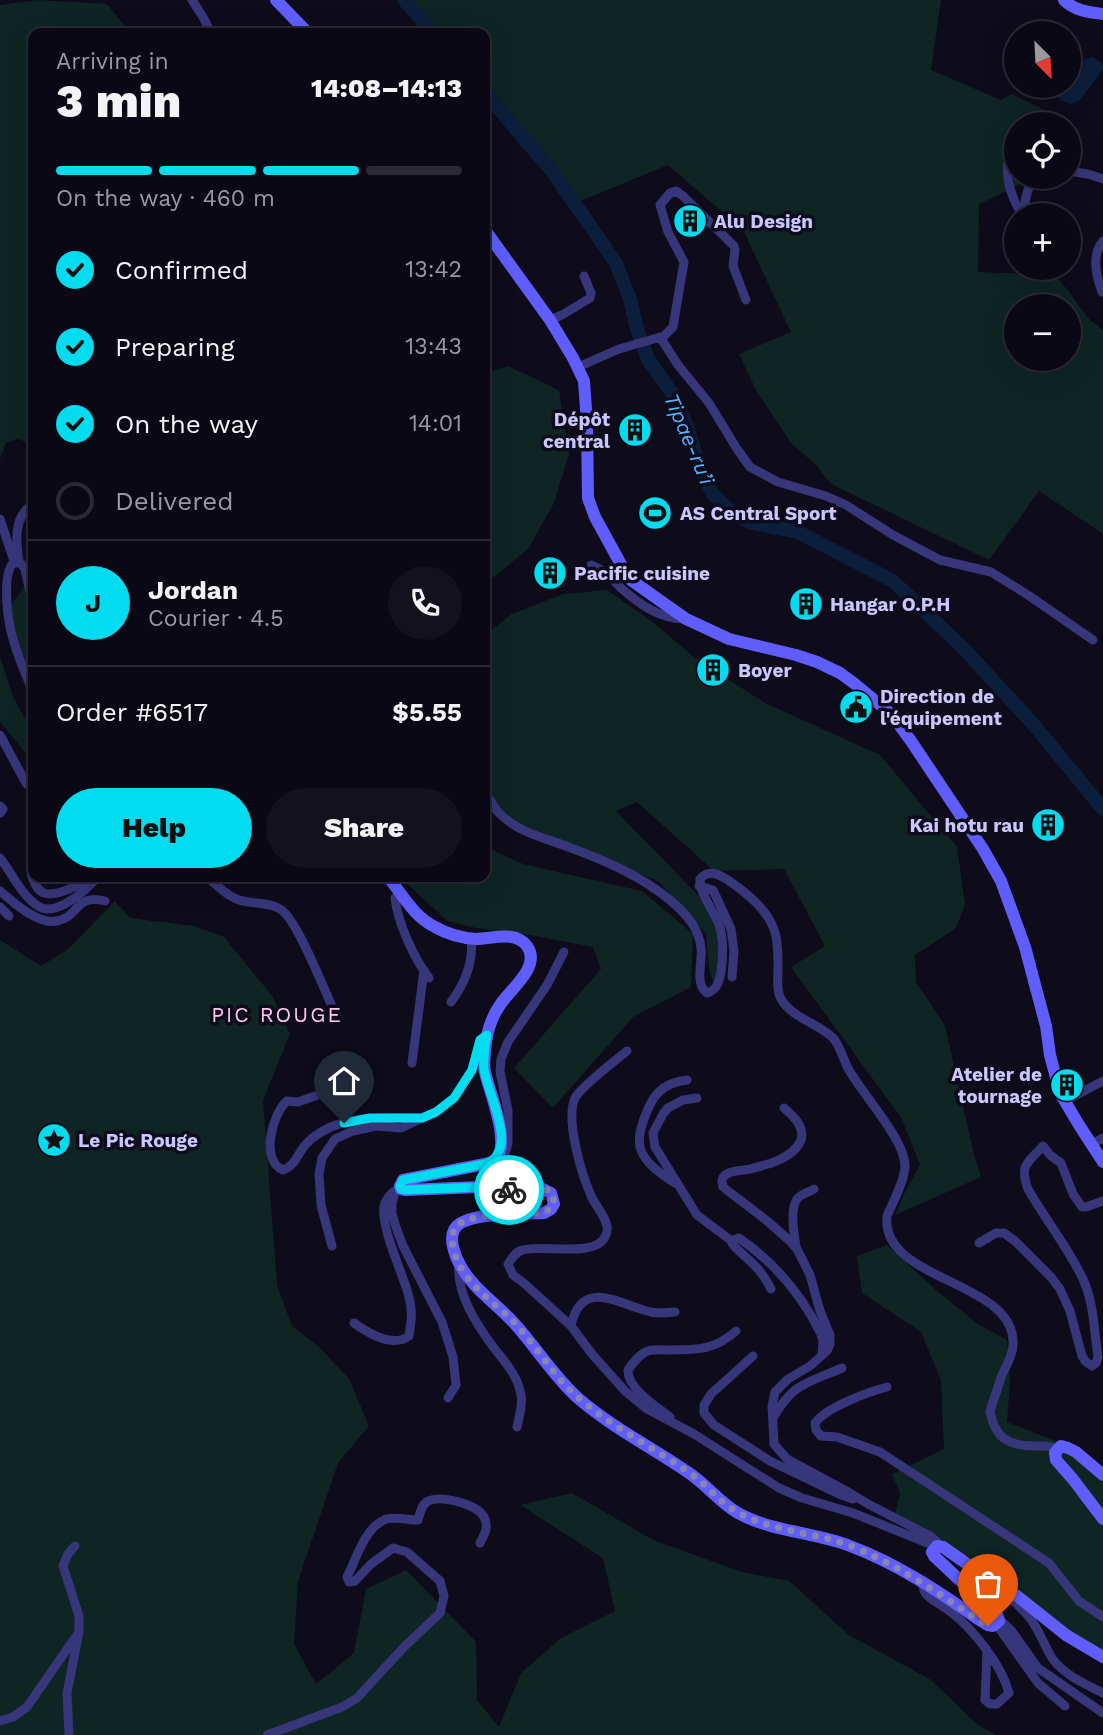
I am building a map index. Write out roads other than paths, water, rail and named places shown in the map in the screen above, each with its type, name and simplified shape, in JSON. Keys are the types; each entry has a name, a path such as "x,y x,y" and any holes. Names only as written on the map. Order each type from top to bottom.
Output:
{"street":[{"path":"192,0 208,28"},
{"path":"276,0 303,28"},
{"path":"1064,0 1077,9 1103,14"},
{"path":"1081,174 1103,179"},
{"path":"1012,189 1021,215 1025,212 1024,203 1028,189"},
{"path":"578,367 636,343 664,336 673,327 684,262 668,232 660,205 670,193 676,191 683,196 734,246 733,266 746,300"},
{"path":"490,237 550,320 584,381 587,498 631,580 686,619 729,639 817,662 840,673 881,704 911,741 983,849 1001,881 1025,947 1046,1026 1056,1081 1065,1101 1097,1141 1103,1162"},
{"path":"1102,292 1097,278 1096,260 1097,249 1103,242"},
{"path":"550,320 569,312 590,298 591,293 584,276"},
{"path":"657,338 709,403 750,467 778,482 826,496 846,505 893,536 940,560 991,572 1093,640"},
{"path":"17,562 18,526 21,515 28,509"},
{"path":"0,519 17,562 25,569 28,583"},
{"path":"17,562 10,566 7,576 8,602 12,638 28,680"},
{"path":"591,565 601,569 651,611 686,619"},
{"path":"0,734 28,785"},
{"path":"490,798 501,815 519,828 614,866 645,882 684,912 693,924 702,948 700,982 707,993 717,987 723,947 720,927 699,886 700,878 707,873 720,875 763,910 776,936 778,992 782,1001 808,1023 836,1040 849,1071 902,1150 904,1175 887,1216 888,1232 893,1244 917,1263 1000,1311 1012,1334 1013,1345 990,1411 991,1418 1001,1438 1016,1444 1052,1446 1057,1449"},
{"path":"0,806 3,808 0,813"},
{"path":"0,858 39,906 54,908 77,896"},
{"path":"34,882 48,894 84,882"},
{"path":"53,921 52,918 69,907 90,882"},
{"path":"213,882 239,901 271,905 285,912 303,942 336,1016"},
{"path":"392,882 424,921 448,933 471,938 515,938 529,948 529,966 523,978 500,1005 487,1035 484,1069 500,1128 499,1155 494,1161"},
{"path":"699,886 713,890 731,929 734,951 732,977"},
{"path":"0,891 33,916 53,921 63,919 87,899 105,901"},
{"path":"400,892 395,898 396,906 409,942 426,974 412,1063"},
{"path":"0,907 9,916"},
{"path":"451,1002 466,975 472,950 471,938"},
{"path":"448,1398 456,1385 453,1357 442,1322 403,1246 392,1214 392,1204 403,1180 485,1164 505,1154 508,1143 508,1110 500,1072 501,1059 508,1042 547,985 564,952"},
{"path":"332,1246 321,1205 318,1174 322,1158 335,1139 353,1131 376,1126 401,1128 436,1112 454,1098 472,1070 480,1040 487,1035"},
{"path":"627,1051 576,1097 572,1122 580,1164 592,1196 604,1217 608,1228 607,1235 602,1242 584,1249 522,1250 514,1255 508,1264 513,1275 571,1326 625,1391 647,1409 694,1434 779,1488 893,1528 937,1548"},
{"path":"679,1185 651,1164 640,1148 640,1133 650,1103 656,1095 669,1084 687,1080"},
{"path":"1065,1101 1103,1081"},
{"path":"335,1089 298,1102 287,1101 282,1105 273,1124 271,1138 272,1161 275,1167 283,1170 289,1168 308,1142 333,1125 370,1118 422,1118"},
{"path":"697,1098 683,1100 668,1108 653,1133 655,1147 697,1215 733,1242 764,1275 771,1289"},
{"path":"784,1108 795,1117 802,1132 796,1149 778,1160 752,1169 732,1172 722,1181 723,1187 766,1220 797,1249 810,1275 830,1335 830,1344 822,1355 788,1379 775,1392 772,1406 774,1444 787,1459 930,1536 936,1541 937,1548"},
{"path":"979,1243 996,1233 1004,1233 1051,1277 1070,1311 1082,1356 1093,1366 1098,1357 1087,1290 1082,1277 1028,1189 1024,1172 1029,1160 1043,1146 1061,1163 1073,1195 1082,1207 1103,1201"},
{"path":"354,1323 379,1337 399,1341 410,1336 410,1298 397,1264 384,1207 389,1195 397,1189 543,1189 551,1193 554,1204 544,1213 487,1215 458,1224 452,1233 454,1252 459,1264 485,1297 511,1320 562,1382 605,1418 694,1476 740,1514 850,1546 903,1570 988,1626 993,1626 998,1621"},
{"path":"797,1249 793,1205 798,1198 814,1189"},
{"path":"733,1242 740,1238 775,1268 796,1291 821,1334 822,1355"},
{"path":"459,1264 458,1278 469,1307 480,1328 517,1381 521,1395 517,1427"},
{"path":"571,1326 581,1303 595,1298 606,1297 648,1312 675,1312"},
{"path":"694,1434 645,1396 628,1377 628,1370 647,1351 715,1346 736,1331"},
{"path":"753,1356 720,1384 704,1405 704,1413 713,1425 770,1461 841,1495 868,1504"},
{"path":"773,1418 783,1400 797,1387 842,1368"},
{"path":"887,1387 869,1392 821,1416 815,1423 816,1430 821,1436 837,1437 880,1452 1049,1563 1079,1601 1103,1617"},
{"path":"1103,1475 1068,1448 1061,1446 1057,1449 1056,1460 1103,1519"},
{"path":"267,1735 342,1707 357,1698 440,1613 444,1596 440,1581 407,1552 393,1548 371,1564 355,1581 349,1582 347,1577 375,1526 386,1519 418,1520 421,1508 427,1502 450,1500 478,1509 484,1517 487,1526 481,1543"},
{"path":"69,1735 67,1693 79,1632 79,1616 63,1566 75,1546"},
{"path":"1065,1706 1038,1683 993,1611 932,1552 943,1547 1008,1590 1066,1635 1103,1657"},
{"path":"923,1583 925,1594 970,1628 987,1651 1009,1693 997,1704 985,1700 987,1651"},
{"path":"1008,1590 1012,1600 1030,1618 1058,1664 1103,1693"},
{"path":"998,1621 1016,1636 1038,1668 1103,1713"},
{"path":"0,1721 13,1717 27,1707 79,1632"}],"water":[{"path":"1092,57 1103,64 1103,69 1082,97 1082,62"},
{"path":"1059,98 1081,98 1071,104"}],"waterway":[{"name":"Tipae-ru’i","path":"404,0 429,28"},
{"name":"Tipae-ru’i","path":"490,99 552,171 616,263 648,359 671,392 687,426 700,469 713,494 732,513 752,523 798,532 893,581 965,650 1034,725 1103,809"}],"place":[{"name":"Alu Design","path":"690,221"},
{"name":"Dépôt central","path":"635,430"},
{"name":"AS Central Sport","path":"655,513"},
{"name":"Pacific cuisine","path":"550,573"},
{"name":"Hangar O.P.H","path":"806,604"},
{"name":"Boyer","path":"713,670"},
{"name":"Direction de l'équipement","path":"856,707"},
{"name":"Kai hotu rau","path":"1048,825"},
{"name":"Atelier de tournage","path":"1067,1085"},
{"name":"Le Pic Rouge","path":"54,1140"}],"district":[{"name":"PIC ROUGE","path":"277,1015"}]}
